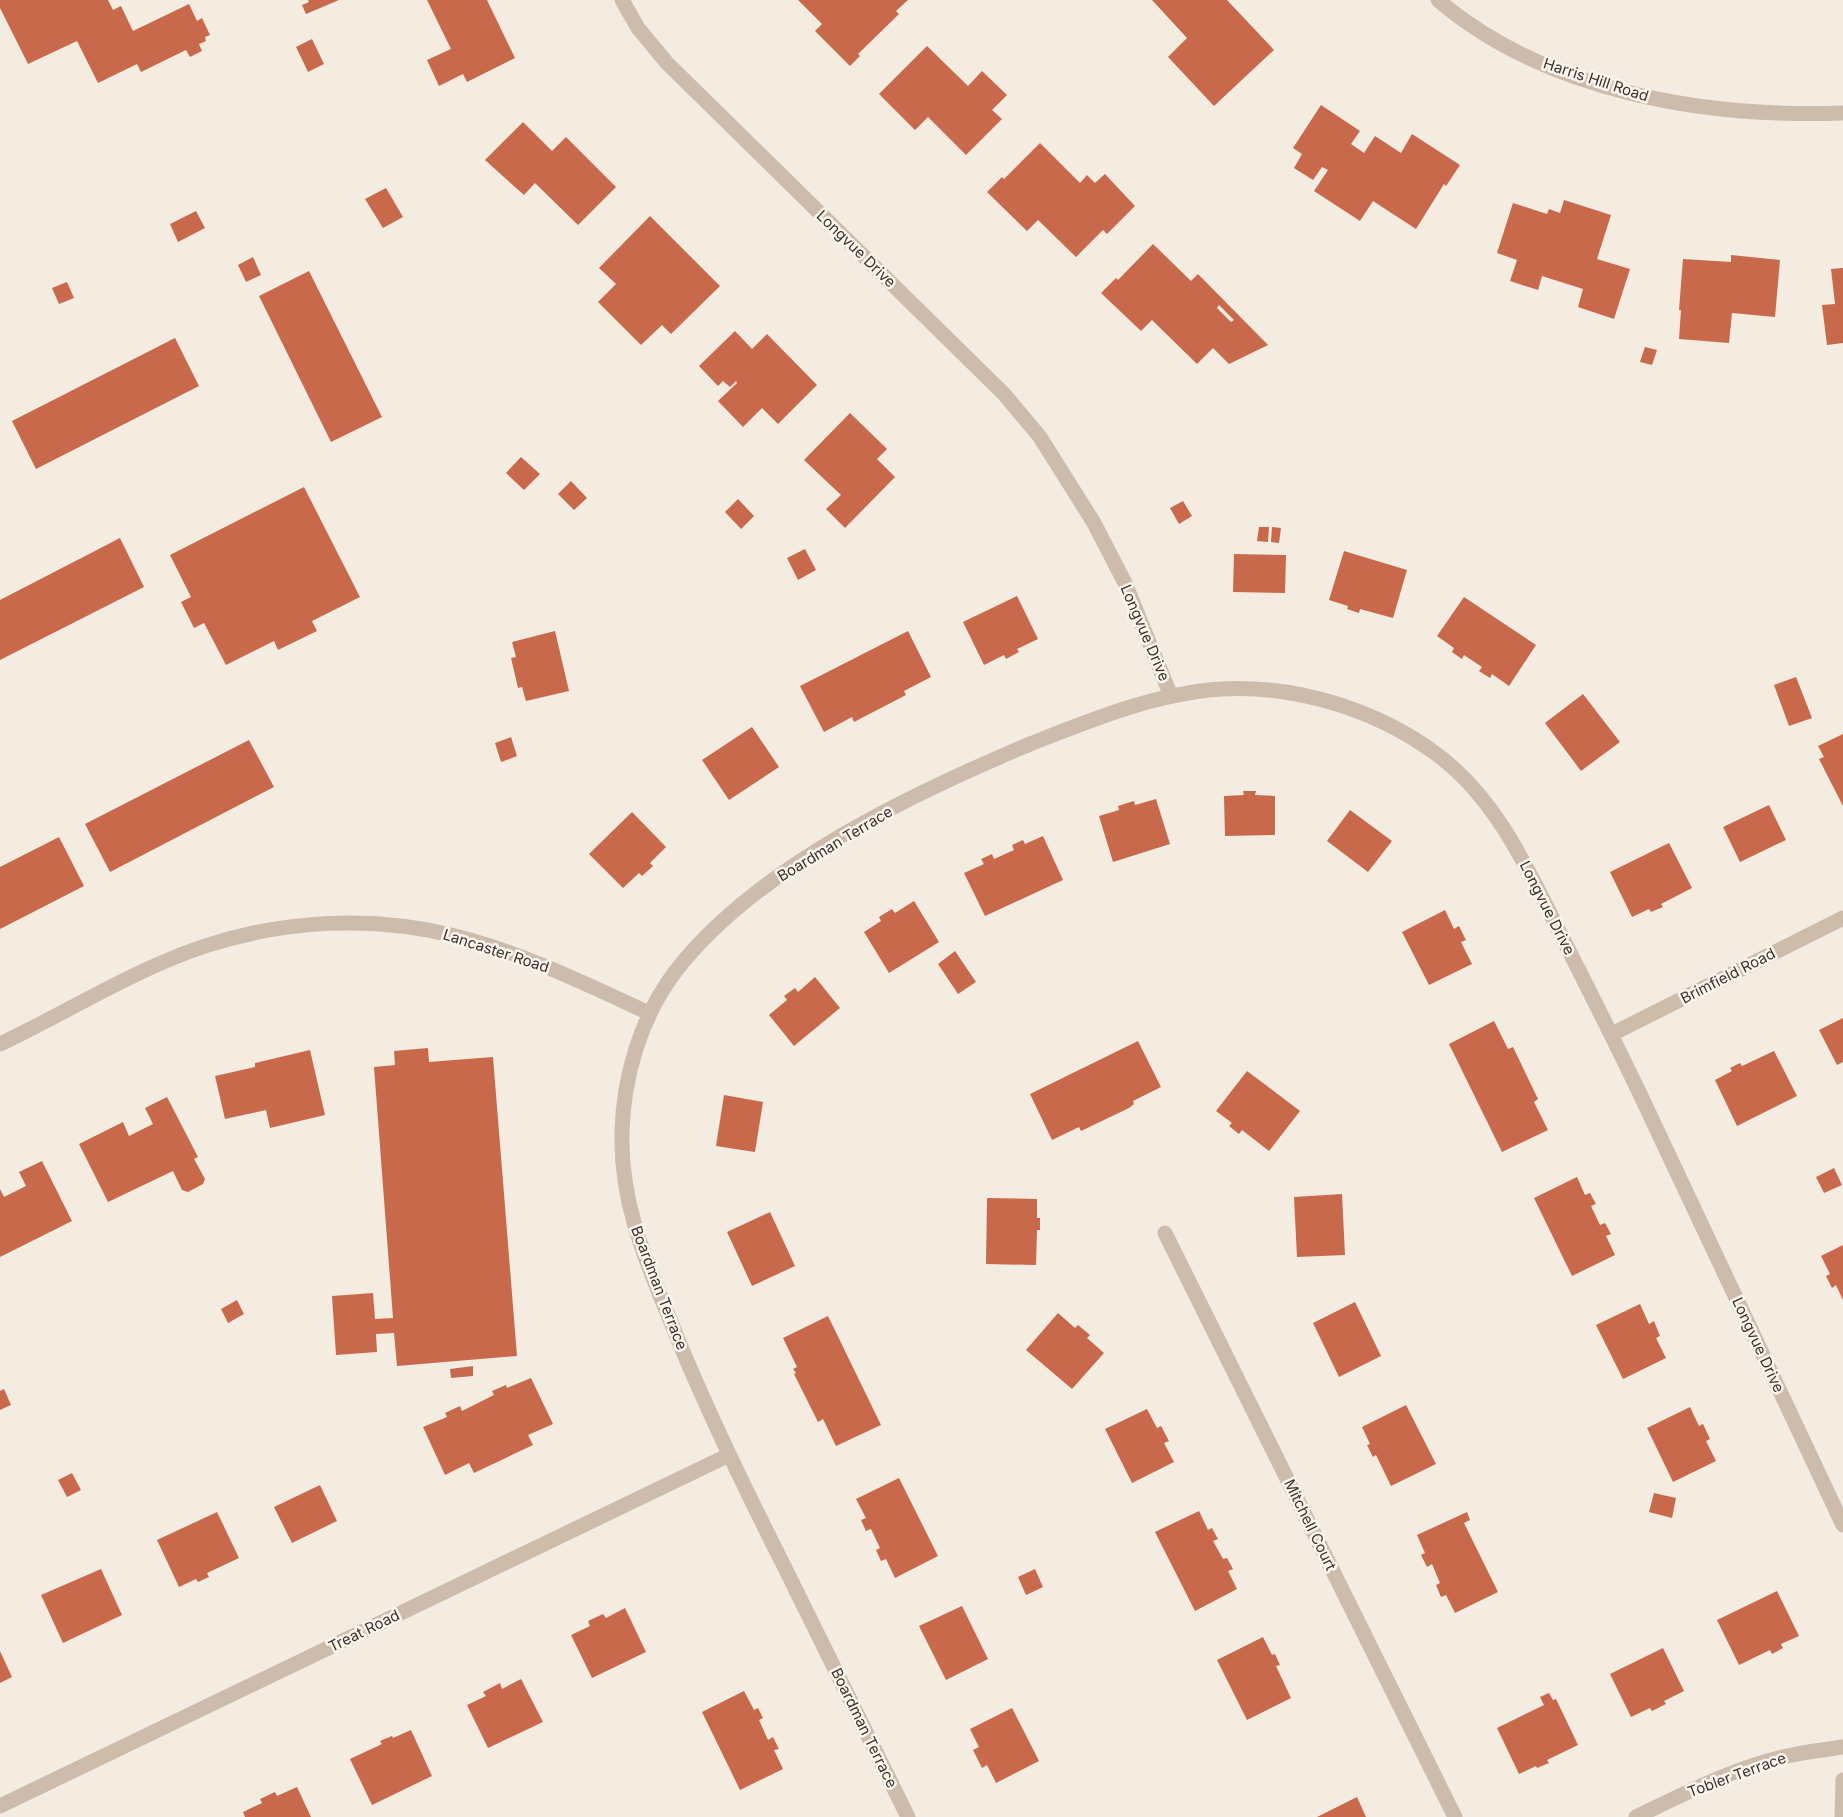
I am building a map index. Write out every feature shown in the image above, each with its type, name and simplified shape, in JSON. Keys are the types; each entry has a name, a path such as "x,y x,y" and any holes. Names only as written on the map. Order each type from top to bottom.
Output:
{"street":[{"name":"Longvue Drive","path":"622,0 638,28 668,63 1004,394 1040,437 1089,514 1125,583 1172,696 1222,689 1278,691 1334,702 1387,723 1435,753 1474,788 1509,834 1612,1034 1843,1525"},
{"name":"Harris Hill Road","path":"1438,0 1503,46 1559,71 1628,93 1686,105 1744,111 1804,115 1843,113"},
{"name":"Boardman Terrace","path":"908,1817 729,1455 690,1369 635,1233 624,1184 621,1135 626,1087 649,1012 673,975 706,936 751,897 800,862 914,797 981,765 1111,714 1172,696"},
{"name":"Brimfield Road","path":"1612,1034 1843,918"},
{"name":"Lancaster Road","path":"0,1044 162,963 205,946 255,933 317,924 352,922 401,925 455,936 505,951 649,1012"},
{"name":"Mitchell Court","path":"1165,1233 1455,1817"},
{"name":"Treat Road","path":"0,1806 729,1455"},
{"name":"Tobler Terrace","path":"1636,1817 1702,1785 1743,1769 1790,1755 1843,1747"},
{"path":"1842,1817 1843,1780"}],"building":[{"path":"0,0 108,0 113,10 121,6 133,31 189,4 197,21 202,18 210,35 205,37 206,41 199,44 202,51 190,57 186,50 141,72 137,64 98,83 77,41 28,64 0,8"},
{"path":"308,0 339,0 306,14 302,5 309,2"},
{"path":"427,0 487,0 515,58 467,82 463,74 439,86 427,60 451,49"},
{"path":"798,0 908,0 896,11 899,14 858,54 860,56 850,66 815,31 822,24"},
{"path":"1152,0 1227,0 1274,50 1214,106 1168,57 1187,38"},
{"path":"312,39 324,64 308,72 296,47"},
{"path":"927,46 968,86 982,71 1007,95 992,110 1002,119 966,155 928,117 915,130 879,94"},
{"path":"1321,105 1360,131 1351,144 1364,153 1375,136 1401,153 1412,134 1460,165 1446,186 1444,184 1416,229 1373,201 1360,221 1314,191 1328,170 1322,167 1313,180 1294,168 1302,154 1293,148"},
{"path":"523,122 552,151 566,137 616,187 578,225 535,183 524,195 485,160"},
{"path":"1040,143 1080,183 1087,175 1095,183 1105,174 1135,206 1107,234 1103,230 1076,257 1038,220 1027,231 987,192 1002,177 1004,179"},
{"path":"386,188 403,217 383,228 365,199"},
{"path":"1564,200 1611,215 1597,259 1630,269 1614,319 1578,307 1583,289 1542,276 1538,290 1510,281 1517,260 1497,253 1513,203 1547,214 1549,209 1560,213"},
{"path":"196,211 205,228 178,242 170,224"},
{"path":"650,216 720,286 671,334 662,325 641,345 598,302 616,284 599,268"},
{"path":"1153,244 1191,281 1198,274 1268,345 1229,364 1213,348 1197,364 1152,320 1141,331 1101,293 1116,278 1118,280","holes":["1219,305 1234,320 1231,322 1217,308"]},
{"path":"1731,255 1780,260 1775,317 1732,313 1729,343 1679,339 1683,259 1731,262"},
{"path":"253,257 261,275 246,282 238,265"},
{"path":"1843,268 1843,343 1827,345 1822,305 1835,304 1831,269"},
{"path":"309,271 382,417 331,442 259,296"},
{"path":"67,282 74,298 59,304 52,288"},
{"path":"735,331 752,349 767,334 817,385 778,424 762,408 743,427 718,401 737,383 736,381 730,387 723,381 718,386 699,366"},
{"path":"175,338 199,386 36,469 12,421"},
{"path":"1645,347 1657,350 1652,365 1640,362"},
{"path":"850,413 887,449 877,459 895,477 845,528 826,509 841,495 804,460"},
{"path":"521,457 540,474 524,490 506,473"},
{"path":"571,481 587,498 574,510 558,494"},
{"path":"304,487 360,597 312,621 317,631 278,650 274,641 226,665 204,623 194,628 181,602 191,597 170,555"},
{"path":"738,499 754,516 741,529 725,512"},
{"path":"1183,501 1192,516 1179,524 1170,508"},
{"path":"1259,527 1269,527 1268,542 1257,541"},
{"path":"1272,527 1281,528 1279,543 1271,542"},
{"path":"120,538 144,587 0,660 0,600"},
{"path":"805,549 816,570 798,580 787,558"},
{"path":"1344,551 1407,570 1393,618 1360,609 1359,613 1347,609 1348,606 1329,600"},
{"path":"1234,554 1286,555 1285,593 1233,592"},
{"path":"1017,596 1038,639 1017,649 1019,652 1006,659 1004,655 984,665 963,622"},
{"path":"1464,597 1536,645 1509,686 1492,674 1490,678 1479,671 1482,667 1464,655 1462,659 1452,652 1454,648 1437,636"},
{"path":"555,631 569,691 526,701 522,687 518,688 511,658 516,657 512,642"},
{"path":"908,631 931,677 904,691 906,695 854,722 852,717 824,732 800,686"},
{"path":"1796,677 1812,718 1789,726 1774,685"},
{"path":"1583,694 1620,742 1581,771 1545,723"},
{"path":"752,727 779,767 729,800 702,760"},
{"path":"1843,734 1843,806 1819,759 1824,757 1818,746"},
{"path":"511,737 517,756 501,762 495,743"},
{"path":"249,740 274,787 110,872 85,824"},
{"path":"1243,791 1256,791 1255,795 1275,796 1275,835 1225,836 1224,796 1244,795"},
{"path":"1156,799 1170,844 1113,862 1099,816 1119,810 1118,806 1134,801 1135,805"},
{"path":"1769,805 1786,840 1740,862 1723,827"},
{"path":"1350,810 1392,841 1368,872 1327,841"},
{"path":"632,812 666,847 650,863 653,866 642,876 639,873 623,888 589,854"},
{"path":"1043,836 1063,880 985,916 964,873 984,864 981,859 992,854 994,859 1014,850 1012,845 1023,840 1025,844"},
{"path":"59,837 84,886 0,929 0,867"},
{"path":"1669,843 1692,888 1661,904 1663,907 1651,912 1649,909 1632,917 1610,872"},
{"path":"914,901 939,942 889,973 864,932 881,921 879,917 892,909 895,913"},
{"path":"1445,910 1454,929 1459,926 1466,940 1461,942 1472,964 1429,985 1402,932"},
{"path":"955,951 976,982 958,994 938,964"},
{"path":"815,977 840,1008 794,1046 769,1015 787,1000 784,996 795,988 798,992"},
{"path":"1843,1018 1843,1062 1837,1065 1819,1030"},
{"path":"1494,1021 1508,1049 1513,1047 1538,1099 1534,1102 1548,1130 1502,1152 1449,1044"},
{"path":"1138,1041 1161,1087 1133,1101 1134,1104 1129,1108 1081,1131 1079,1127 1052,1140 1030,1094"},
{"path":"428,1048 429,1062 493,1057 517,1356 397,1366 394,1333 376,1334 377,1352 336,1355 332,1296 373,1293 375,1319 393,1318 374,1067 395,1065 394,1051"},
{"path":"310,1050 325,1115 270,1128 266,1110 225,1119 215,1076 255,1067 255,1063"},
{"path":"1774,1051 1797,1096 1737,1126 1715,1080 1732,1071 1730,1068 1740,1063 1742,1066"},
{"path":"1247,1071 1300,1111 1269,1151 1242,1130 1239,1134 1229,1126 1232,1123 1216,1111"},
{"path":"724,1095 763,1102 755,1152 716,1146"},
{"path":"167,1097 198,1157 194,1159 205,1179 203,1184 188,1192 182,1190 173,1171 108,1202 79,1144 123,1122 129,1136 153,1124 145,1108"},
{"path":"42,1161 72,1221 0,1257 0,1189 4,1197 26,1186 19,1172"},
{"path":"1834,1168 1842,1185 1824,1193 1816,1177"},
{"path":"1577,1177 1585,1195 1590,1193 1596,1204 1591,1206 1600,1225 1605,1223 1611,1234 1606,1236 1615,1255 1572,1276 1534,1198"},
{"path":"1342,1194 1345,1255 1297,1257 1294,1197"},
{"path":"987,1198 1037,1199 1037,1218 1040,1218 1040,1230 1037,1230 1036,1265 986,1264"},
{"path":"770,1212 795,1266 752,1286 727,1232"},
{"path":"1843,1245 1843,1300 1836,1285 1832,1288 1826,1276 1830,1274 1821,1256"},
{"path":"237,1300 244,1314 228,1323 221,1309"},
{"path":"1355,1302 1381,1356 1339,1377 1313,1323"},
{"path":"1640,1304 1649,1324 1654,1321 1660,1336 1656,1338 1666,1358 1623,1379 1596,1325"},
{"path":"1058,1313 1075,1328 1078,1325 1090,1335 1087,1338 1104,1353 1072,1389 1026,1350"},
{"path":"828,1316 881,1425 836,1446 823,1419 818,1422 794,1374 796,1373 793,1369 797,1367 783,1338"},
{"path":"473,1366 473,1376 451,1378 450,1369"},
{"path":"531,1378 553,1424 528,1435 533,1445 474,1473 469,1463 445,1475 423,1427 447,1417 445,1413 460,1406 462,1411 494,1395 492,1391 506,1385 507,1388"},
{"path":"4,1389 11,1405 0,1410 0,1391"},
{"path":"1406,1405 1436,1464 1391,1486 1376,1455 1373,1457 1367,1445 1370,1444 1362,1427"},
{"path":"1690,1407 1699,1426 1703,1424 1710,1439 1706,1441 1716,1461 1673,1482 1647,1428"},
{"path":"1147,1409 1157,1428 1161,1426 1169,1441 1164,1443 1174,1462 1132,1483 1105,1429"},
{"path":"72,1473 81,1490 67,1497 58,1480"},
{"path":"899,1478 938,1556 895,1578 886,1559 881,1561 876,1550 880,1548 871,1529 866,1531 861,1520 866,1518 856,1499"},
{"path":"320,1485 337,1521 292,1543 274,1507"},
{"path":"1654,1493 1676,1498 1672,1518 1649,1512"},
{"path":"1199,1511 1208,1530 1212,1528 1218,1539 1213,1541 1223,1559 1227,1558 1233,1569 1228,1571 1237,1589 1195,1611 1155,1532"},
{"path":"217,1512 239,1558 207,1573 209,1577 198,1582 196,1579 179,1587 157,1540"},
{"path":"1467,1512 1470,1520 1464,1523 1498,1592 1455,1613 1446,1595 1441,1597 1436,1585 1440,1583 1432,1564 1427,1567 1421,1555 1425,1553 1417,1535"},
{"path":"101,1569 122,1615 63,1643 41,1595"},
{"path":"1035,1569 1043,1587 1026,1595 1018,1577"},
{"path":"1777,1591 1799,1636 1781,1644 1783,1648 1772,1654 1770,1650 1739,1665 1717,1620"},
{"path":"962,1606 988,1659 946,1680 919,1626"},
{"path":"625,1608 646,1652 592,1678 571,1635 590,1626 588,1621 603,1614 606,1618"},
{"path":"1263,1637 1272,1655 1275,1654 1280,1665 1276,1666 1291,1698 1247,1720 1217,1660"},
{"path":"1663,1648 1684,1691 1664,1701 1666,1704 1652,1711 1650,1708 1631,1717 1610,1674"},
{"path":"0,1651 12,1677 0,1683"},
{"path":"521,1679 543,1722 488,1748 467,1705 486,1696 483,1692 500,1683 502,1689"},
{"path":"744,1691 754,1710 758,1708 763,1718 759,1720 768,1740 773,1737 779,1749 774,1750 783,1769 740,1790 702,1712"},
{"path":"1549,1693 1553,1700 1556,1699 1578,1745 1547,1760 1549,1763 1519,1774 1497,1728 1544,1705 1540,1697"},
{"path":"1012,1708 1039,1761 996,1783 987,1765 982,1768 973,1750 979,1747 970,1729"},
{"path":"411,1730 432,1776 372,1805 350,1759 382,1744 380,1741"},
{"path":"297,1787 311,1817 245,1817 243,1812 262,1803 260,1799 275,1792 277,1796"},
{"path":"1357,1797 1366,1817 1317,1817"}]}
